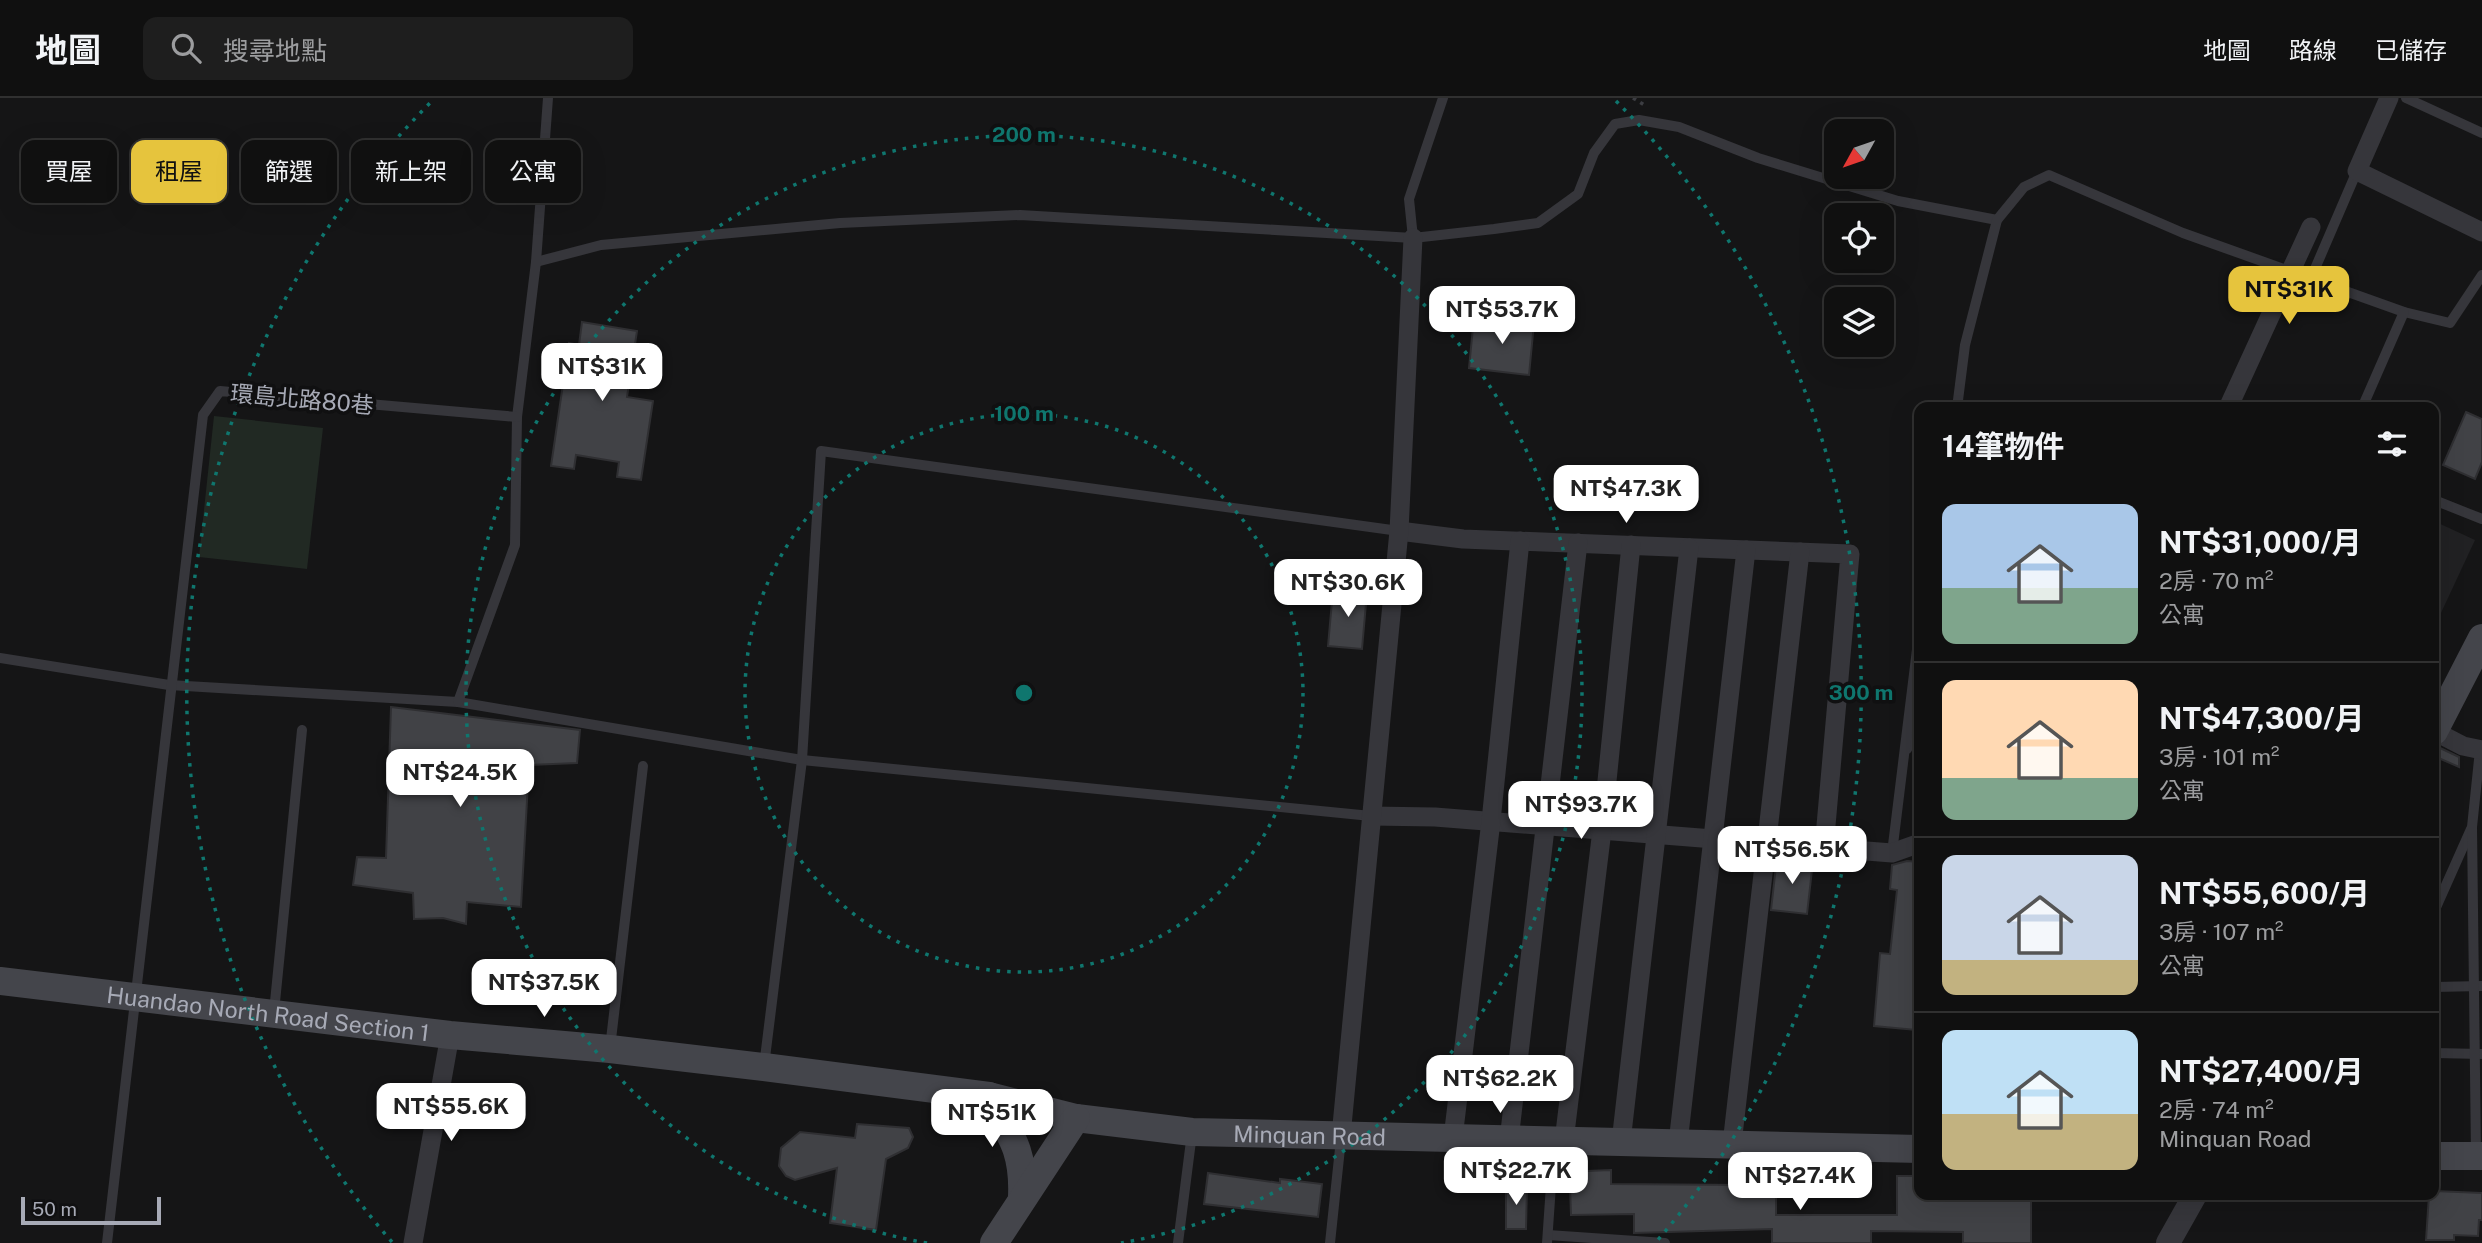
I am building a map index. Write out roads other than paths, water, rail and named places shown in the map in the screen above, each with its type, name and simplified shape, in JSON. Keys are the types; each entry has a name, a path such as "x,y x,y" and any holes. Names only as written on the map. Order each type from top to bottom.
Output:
{"main road":[{"path":"2439,721 2482,638"},
{"name":"Huandao North Road Section 1","path":"0,981 450,1035 610,1049 764,1067 989,1096 1076,1118"},
{"path":"989,1096 1017,1144 1024,1168 1023,1197"},
{"path":"994,1243 1076,1118"},
{"name":"Minquan Road","path":"1076,1118 1192,1132 1914,1149"},
{"path":"2439,1156 2479,1156"}],"street":[{"path":"2389,98 2357,171 2482,232"},
{"path":"2231,402 2301,275 2311,227"},
{"path":"1341,1136 1399,531 1413,238"},
{"path":"1399,531 1463,539 1850,554 1824,848"},
{"path":"1453,1138 1491,821 1520,541"},
{"path":"1509,1140 1578,543"},
{"path":"1559,1141 1602,830 1631,545"},
{"path":"1621,1142 1689,548"},
{"path":"1678,1143 1746,550"},
{"path":"1732,1144 1800,552"},
{"path":"2439,734 2463,746 2481,750"},
{"path":"1371,817 1491,821 1892,853 1914,845"},
{"path":"413,1243 450,1035"},
{"path":"2168,1243 2192,1200"}],"lane":[{"path":"458,702 516,545 517,417 536,262 548,98"},
{"path":"1413,238 1409,200 1443,98"},
{"path":"2406,98 2482,133"},
{"path":"536,262 601,245 839,223 1020,215 1413,238 1538,223 1578,194 1594,153 1615,124 1639,120 1679,127 1758,158 1898,201 1997,220"},
{"path":"2301,275 2357,171"},
{"path":"1958,402 1965,345 1997,220 2024,187 2049,175 2183,233 2404,312 2449,323 2482,275"},
{"path":"2365,402 2404,312"},
{"name":"環島北路80巷","path":"169,685 203,415 220,391 517,417"},
{"path":"764,1067 802,760 821,451 1399,531"},
{"path":"2439,502 2482,519"},
{"path":"0,658 169,685 458,702 802,760 1371,817"},
{"path":"1892,853 1914,674"},
{"path":"107,1243 169,685"},
{"path":"274,1013 302,730"},
{"path":"1904,756 1914,737"},
{"path":"2479,1156 2478,986 2472,827 2481,750"},
{"path":"610,1049 643,766"},
{"path":"2439,901 2472,827"},
{"path":"2439,987 2478,986"},
{"path":"2439,1054 2479,1054"},
{"path":"1178,1243 1192,1132"},
{"path":"1330,1243 1341,1136"},
{"path":"1559,1141 1548,1239 1665,1243"}]}
